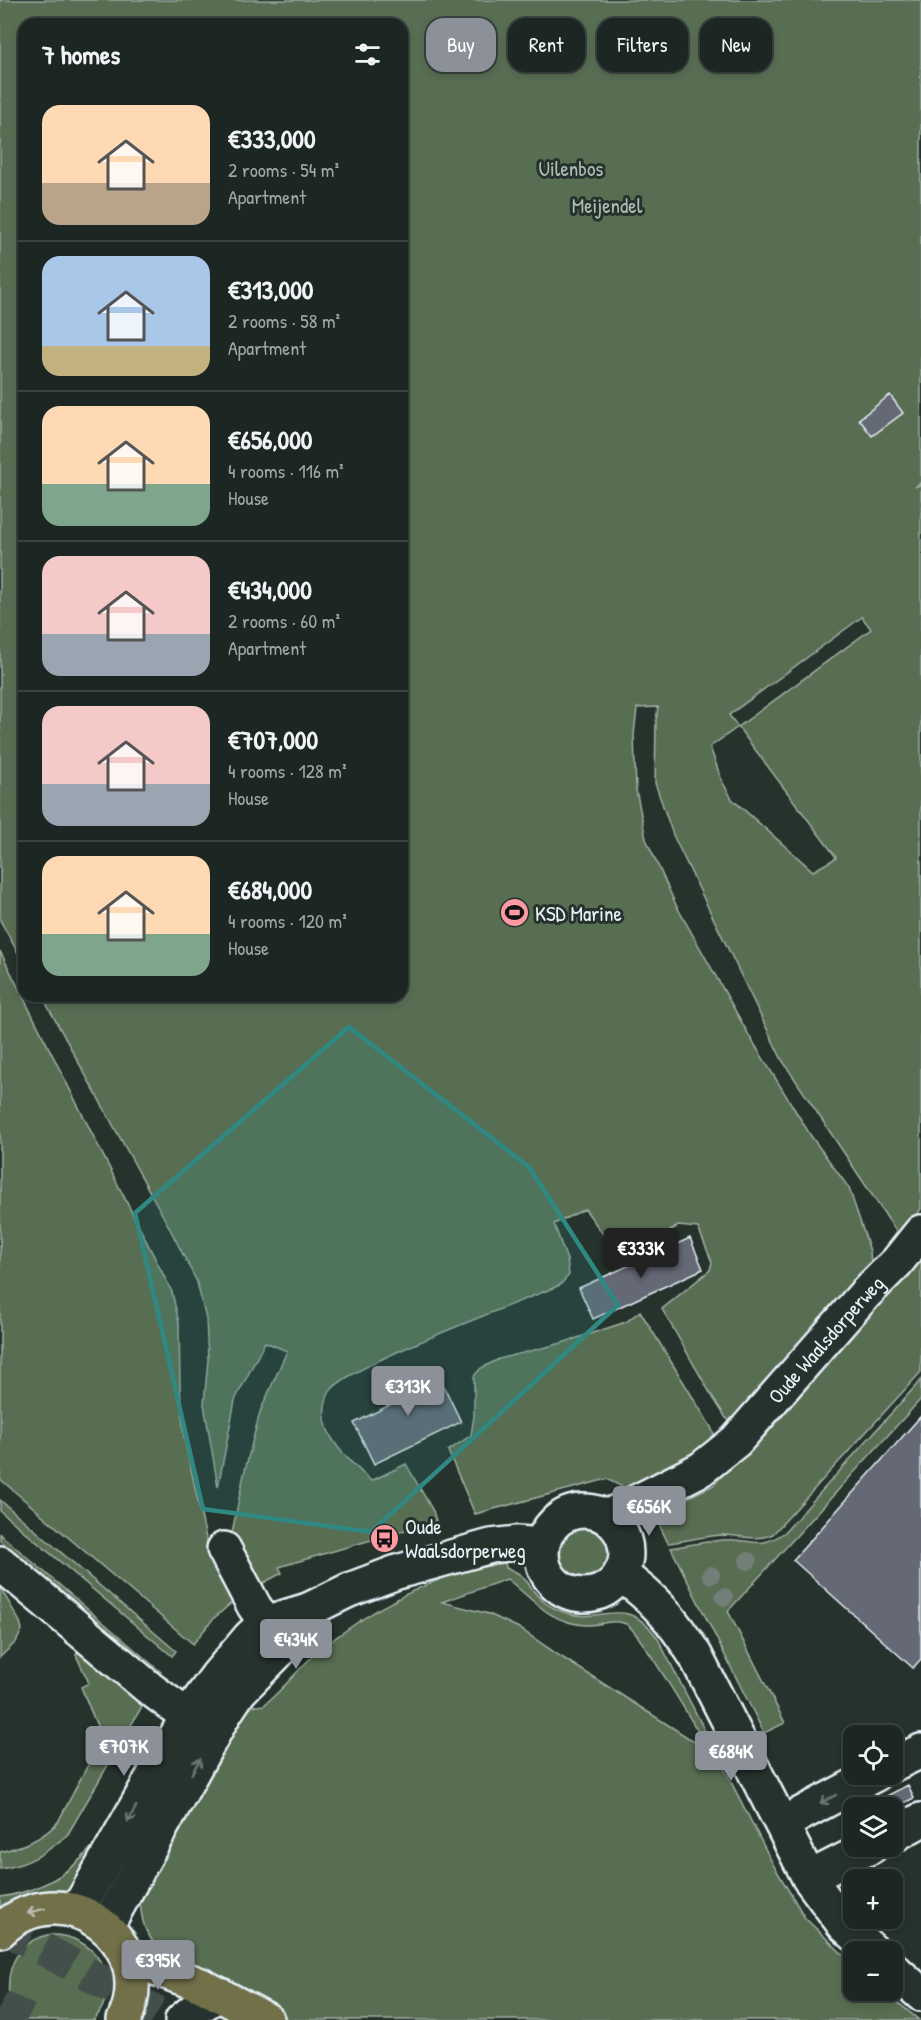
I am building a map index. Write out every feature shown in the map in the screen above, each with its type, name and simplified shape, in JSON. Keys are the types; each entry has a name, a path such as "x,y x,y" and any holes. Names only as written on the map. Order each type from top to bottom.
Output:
{"main road":[{"path":"0,1930 18,1917 33,1911 55,1908 88,1915 106,1927 122,1947 133,1985 132,2000 124,2020"},
{"path":"127,1958 201,1985 267,2020"}],"street":[{"name":"Oude Waalsdorperweg","path":"607,1517 701,1469 736,1441 865,1294 897,1262 921,1232"},
{"path":"580,1510 607,1517 617,1526 626,1549 625,1562 620,1574 613,1584 589,1595 563,1590 553,1582 542,1559 542,1545 547,1532 555,1521 580,1510"},
{"path":"106,1927 200,1726 217,1676 250,1637 274,1635 308,1610 350,1590 397,1572 480,1549 517,1543 542,1545"},
{"path":"224,1549 254,1605 274,1635"},
{"path":"0,1563 149,1688 200,1726"},
{"path":"620,1574 647,1594 677,1626 695,1655 809,1878 844,1924 862,1941"},
{"path":"77,1911 200,1726"},
{"path":"782,1824 855,1785"},
{"path":"903,1830 921,1820"},
{"path":"809,1878 850,1857"},
{"path":"903,1978 921,1994"},
{"path":"182,2020 219,1994"}],"highlighted area":[{"path":"349,1027 529,1167 618,1305 371,1532 203,1509 135,1213"}],"green space":[{"path":"0,0 921,0 921,482 915,487 921,484 921,1209 901,1235 898,1234 782,1060 673,835 655,783 658,707 637,708 634,735 636,790 646,839 676,905 750,1037 811,1136 849,1188 870,1251 871,1264 794,1349 732,1423 726,1418 709,1391 662,1309 710,1270 712,1262 698,1228 678,1226 639,1250 625,1252 612,1247 585,1209 554,1224 567,1260 569,1275 560,1285 436,1335 365,1367 341,1382 329,1393 325,1407 325,1420 328,1431 343,1453 371,1481 406,1464 433,1511 436,1521 279,1567 282,1573 256,1587 230,1543 260,1412 287,1351 265,1342 235,1400 218,1487 204,1404 208,1359 206,1319 197,1282 45,1002 408,1002 408,18 18,18 18,953 0,920","holes":["862,617 871,629 738,727 729,715","738,727 836,857 813,871 732,799 722,781 710,747"]},
{"path":"0,951 18,987 18,1002 26,1002 172,1292 179,1323 180,1388 184,1436 208,1548 237,1598 213,1619 193,1644 0,1479"},
{"path":"921,1257 921,1372 773,1534 754,1538 715,1536 668,1543 654,1514 714,1485"},
{"path":"640,1311 711,1427 716,1439 667,1468 624,1488 607,1479 475,1514 448,1451 471,1435 474,1416 474,1376 481,1368 499,1359 562,1343 626,1322"},
{"path":"921,1380 921,1399 728,1611 785,1723 764,1733 671,1548 722,1540 760,1543 785,1532"},
{"path":"0,1500 176,1651 172,1656 0,1511"},
{"path":"578,1527 588,1527 602,1534 609,1553 602,1572 588,1579 578,1579 568,1575 561,1568 557,1558 557,1548 561,1538 568,1531"},
{"path":"0,1534 161,1672 157,1676 0,1541"},
{"path":"505,1563 506,1568 524,1578 543,1601 561,1611 578,1615 623,1613 634,1616 645,1624 657,1637 774,1866 805,1918 843,1954 843,2001 896,2001 919,2020 289,2020 164,1955 152,1941 145,1927 140,1894 227,1725 250,1705 264,1705 316,1653 358,1622 405,1595 455,1574","holes":["507,1579 542,1609 561,1620 572,1623 590,1625 621,1622 626,1624 643,1643 709,1751 519,1628 489,1614 442,1602"]},
{"path":"0,1587 20,1622 22,1630 16,1642 0,1657"},
{"path":"79,1650 144,1703 68,1834 37,1857 19,1865 0,1869 0,1852 32,1842 58,1822 102,1738 81,1687 89,1683 76,1655"},
{"path":"106,1829 73,1889 0,1912 0,1897 33,1889 61,1875 85,1855"},
{"path":"47,1935 64,1936 79,1942 91,1950 100,1962 106,1975 107,1990 103,2005 94,2020 17,2020 9,1994 11,1969 23,1948"}],"building":[{"path":"890,395 903,413 872,436 859,419"},
{"path":"690,1238 703,1269 593,1319 579,1288"},
{"path":"422,1372 426,1380 438,1374 461,1422 374,1464 354,1423 390,1405 383,1390"},
{"path":"921,1416 921,1659 913,1668 793,1560"},
{"path":"908,1785 914,1798 903,1804 903,1797 885,1797"}],"tunnel":[{"path":"0,1925 171,2020"},
{"path":"0,2006 27,2020"}],"place":[{"name":"KSD Marine","path":"514,913"},
{"name":"Oude Waalsdorperweg","path":"384,1538"}],"park label":[{"name":"Uilenbos","path":"571,168"},
{"name":"Meijendel","path":"607,205"}]}
